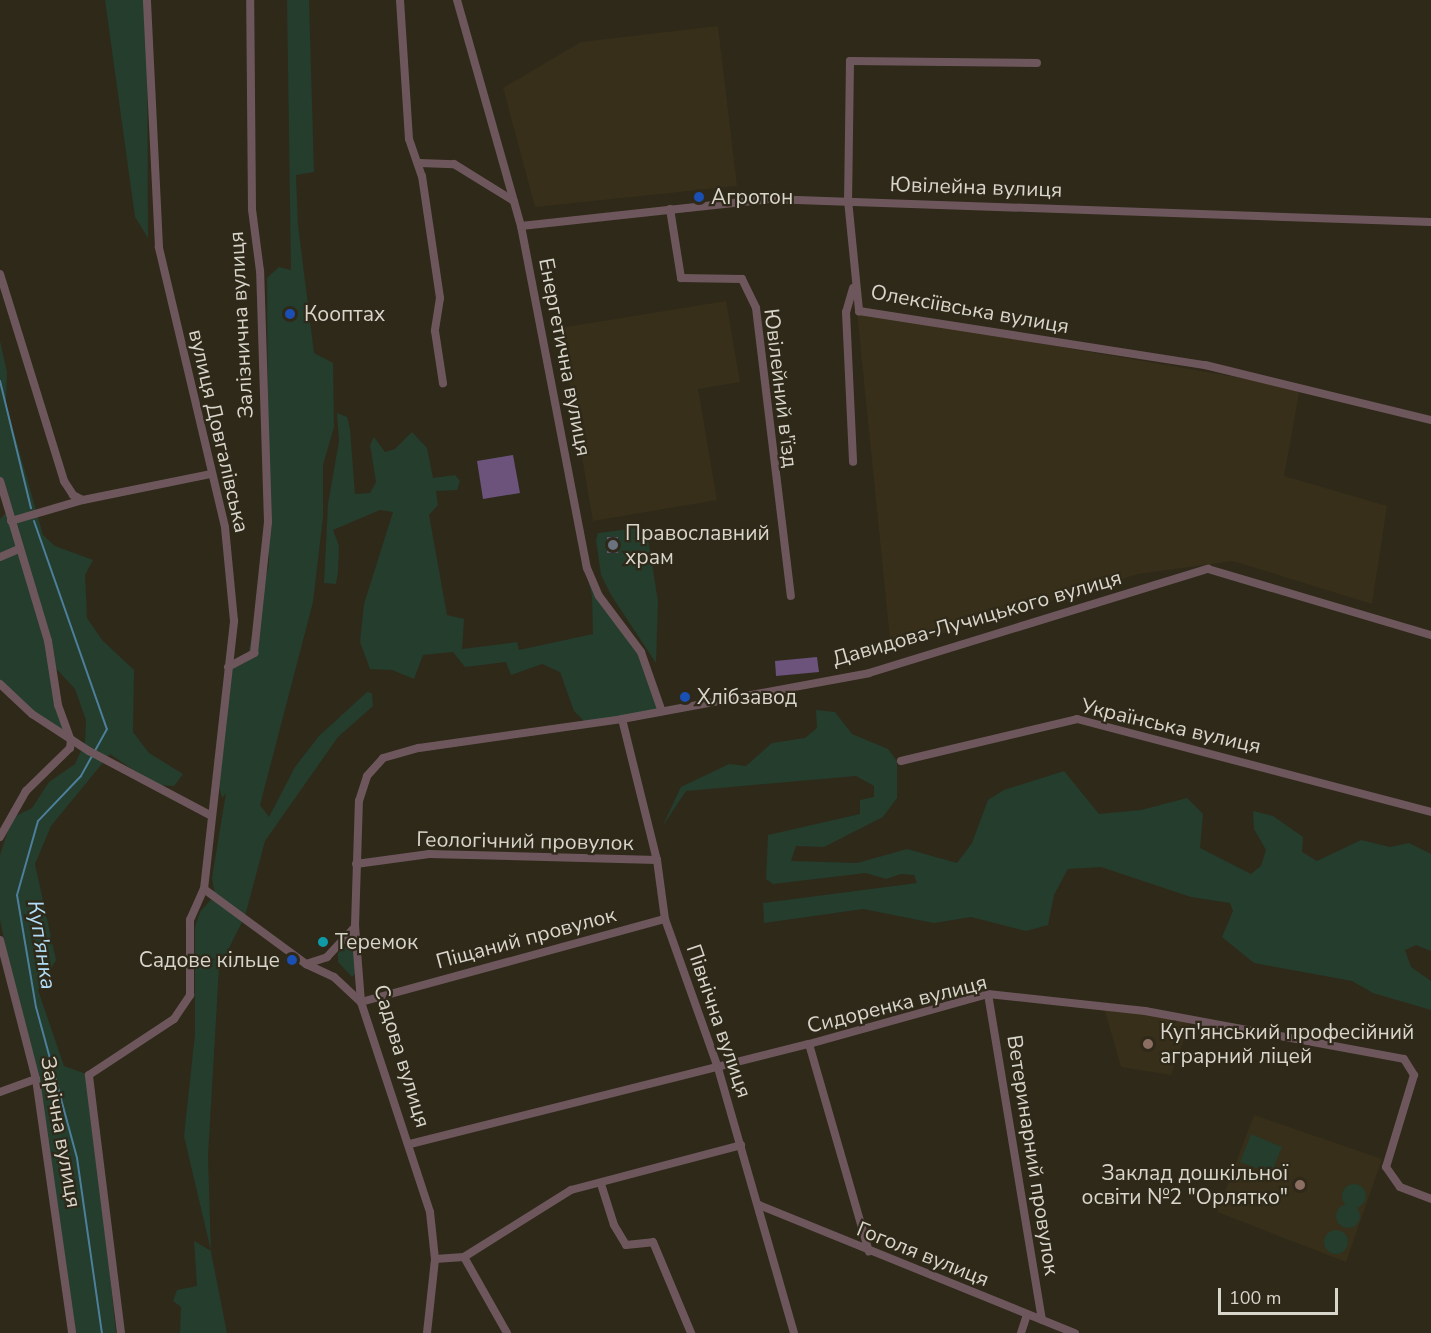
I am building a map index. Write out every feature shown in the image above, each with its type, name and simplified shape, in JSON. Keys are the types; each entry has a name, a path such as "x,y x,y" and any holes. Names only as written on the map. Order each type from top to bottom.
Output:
{"street":[{"name":"вулиця Довгалівська","path":"121,1333 90,1089 93,1069 174,1019 185,1006 190,994 190,920 204,889 210,815 234,621 225,527 159,247 147,0"},
{"name":"Залізнична вулиця","path":"228,667 254,653 268,522 260,272 252,208 249,0"},
{"path":"400,0 409,139 420,163 440,298 435,331 443,383"},
{"name":"Енергетична вулиця","path":"457,0 521,226 587,568 598,596 641,652 661,709"},
{"name":"Олексіївська вулиця","path":"1037,63 850,61 848,200 856,305 869,314 1205,364 1431,420"},
{"path":"420,163 454,164 514,201"},
{"name":"Ювілейна вулиця","path":"521,226 768,198 1431,222"},
{"name":"Ювілейний в'їзд","path":"670,209 681,278 742,279 756,308 791,596"},
{"path":"0,274 64,481 83,500"},
{"path":"853,462 846,312 854,283"},
{"path":"11,521 83,500 211,474"},
{"path":"0,481 48,641 57,705 71,740 70,748 26,790 0,837"},
{"path":"0,557 19,549"},
{"name":"Давидова-Лучицького вулиця","path":"383,758 419,748 622,719 661,709 869,673 1208,569 1431,635"},
{"path":"0,684 32,714 71,740 210,815"},
{"name":"Північна вулиця","path":"622,719 657,860 664,919 718,1068 794,1333"},
{"name":"Українська вулиця","path":"901,761 1077,719 1431,812"},
{"name":"Садова вулиця","path":"383,758 367,776 359,801 355,926 362,1002 410,1144 430,1212 435,1259 428,1333"},
{"name":"Геологічний провулок","path":"356,864 429,854 657,860"},
{"path":"204,889 306,964 334,977 362,1002"},
{"name":"Піщаний провулок","path":"362,1002 664,919"},
{"path":"306,964 333,952 355,926"},
{"name":"Зарічна вулиця","path":"0,940 36,1078 72,1333"},
{"name":"Сидоренка вулиця","path":"410,1144 718,1068 988,994 1145,1011 1404,1059 1414,1075 1386,1167 1400,1187 1431,1199"},
{"name":"Ветеринарний провулок","path":"988,994 1042,1320"},
{"path":"809,1044 869,1252"},
{"path":"0,1092 36,1078"},
{"path":"435,1259 464,1257 571,1190 601,1184 741,1145"},
{"path":"601,1184 626,1245 653,1242 691,1333"},
{"name":"Гоголя вулиця","path":"759,1205 869,1252 1075,1333"},
{"path":"464,1257 507,1333"},
{"path":"1021,1333 1028,1315"}],"shaded area":[{"path":"718,26 737,186 535,207 503,88 581,42"},
{"path":"726,301 740,382 698,389 717,500 593,521 560,328"},
{"path":"857,312 1300,388 1284,476 1387,506 1372,604 1233,561 1138,574 891,649"},
{"name":"Куп'янський професійний аграрний ліцей","path":"1104,1008 1191,1021 1171,1075 1121,1067"},
{"name":"Заклад дошкільної освіти №2 \"Орлятко\"","path":"1254,1115 1382,1159 1346,1262 1217,1212"}],"green space":[{"path":"105,0 147,0 148,238 135,217"},
{"path":"287,0 309,0 314,172 296,175 298,225 314,353 333,363 334,427 323,465 323,517 313,602 260,805 269,817 295,767 319,736 367,692 372,693 373,706 338,737 265,841 245,916 219,968 208,1156 211,1251 184,1136 195,1034 195,927 200,912 215,895 212,878 226,793 222,798 218,782 230,670 246,662 269,564 267,278 279,267 291,270"},
{"path":"0,341 7,372 6,404 43,535 55,546 93,560 85,575 87,618 102,640 134,670 133,732 149,753 183,774 174,786 155,785 110,754 51,826 35,864 56,960 38,990 64,1066 89,1075 116,1333 72,1333 48,1146 0,920 0,855 12,818 32,808 49,782 75,764 85,742 86,720 75,689 52,664 54,689 71,740 41,721 0,684 0,519 8,511 0,481"},
{"path":"337,413 347,417 350,429 355,494 370,493 376,482 370,445 374,437 385,452 395,449 412,432 427,448 433,478 455,475 460,481 457,490 436,491 438,505 429,515 447,615 464,619 462,649 517,642 519,650 593,634 592,596 564,474 598,596 640,651 661,709 587,724 574,711 560,672 542,664 511,675 506,662 465,667 453,652 423,655 414,679 392,670 370,669 360,642 364,604 393,512 380,510 333,530 339,546 336,584 324,583 328,504 339,441"},
{"path":"646,527 658,601 656,663 611,595 601,575 596,540 598,533"},
{"path":"816,710 835,712 852,734 888,749 897,761 897,798 883,817 824,847 796,846 791,861 857,863 907,849 957,863 972,843 988,800 1004,790 1064,771 1099,814 1141,810 1187,798 1203,814 1200,848 1251,874 1261,866 1266,850 1254,829 1253,811 1273,816 1303,837 1302,852 1317,861 1361,840 1390,847 1409,843 1431,854 1431,951 1416,945 1405,950 1411,967 1431,981 1431,1010 1373,993 1352,981 1254,963 1222,937 1233,911 1230,903 1191,897 1101,867 1068,869 1054,895 1048,925 1026,931 971,917 934,923 863,909 764,923 763,903 917,883 914,875 901,874 886,879 866,873 773,884 766,879 768,835 860,814 860,800 874,797 874,786 856,776 686,791 662,827 681,787 729,764 746,766 772,743 805,738 817,728"},
{"path":"354,941 356,973 352,977 338,962 338,953"},
{"path":"1251,1134 1282,1147 1271,1174 1240,1162"},
{"path":"1354,1184 1359,1185 1365,1191 1365,1201 1359,1207 1354,1208 1349,1207 1343,1201 1342,1196 1343,1191 1349,1185"},
{"path":"1348,1204 1353,1205 1359,1211 1359,1221 1353,1227 1348,1228 1343,1227 1337,1221 1336,1216 1337,1211 1343,1205"},
{"path":"1336,1230 1341,1231 1347,1237 1347,1247 1341,1253 1336,1254 1331,1253 1325,1247 1324,1242 1325,1237 1331,1231"},
{"path":"194,1241 211,1251 227,1333 180,1333 181,1307 173,1301 177,1290 197,1286"}],"building":[{"path":"513,455 520,493 483,499 477,461"},
{"name":"Православний храм","path":"607,537 618,537 618,553 607,553"},
{"path":"817,657 819,672 776,676 775,661"}],"waterway":[{"name":"Куп'янка","path":"0,381 31,508"},
{"name":"Куп'янка","path":"34,521 107,729 95,751"},
{"name":"Куп'янка","path":"92,756 81,776 38,821 17,895 36,1007 77,1158 102,1333"}],"place":[{"name":"Агротон","path":"699,197"},
{"name":"Кооптах","path":"290,314"},
{"name":"Православний храм","path":"613,545"},
{"name":"Хлібзавод","path":"685,697"},
{"name":"Теремок","path":"323,942"},
{"name":"Садове кільце","path":"292,960"},
{"name":"Куп'янський професійний аграрний ліцей","path":"1148,1044"},
{"name":"Заклад дошкільної освіти №2 \"Орлятко\"","path":"1300,1185"}]}
